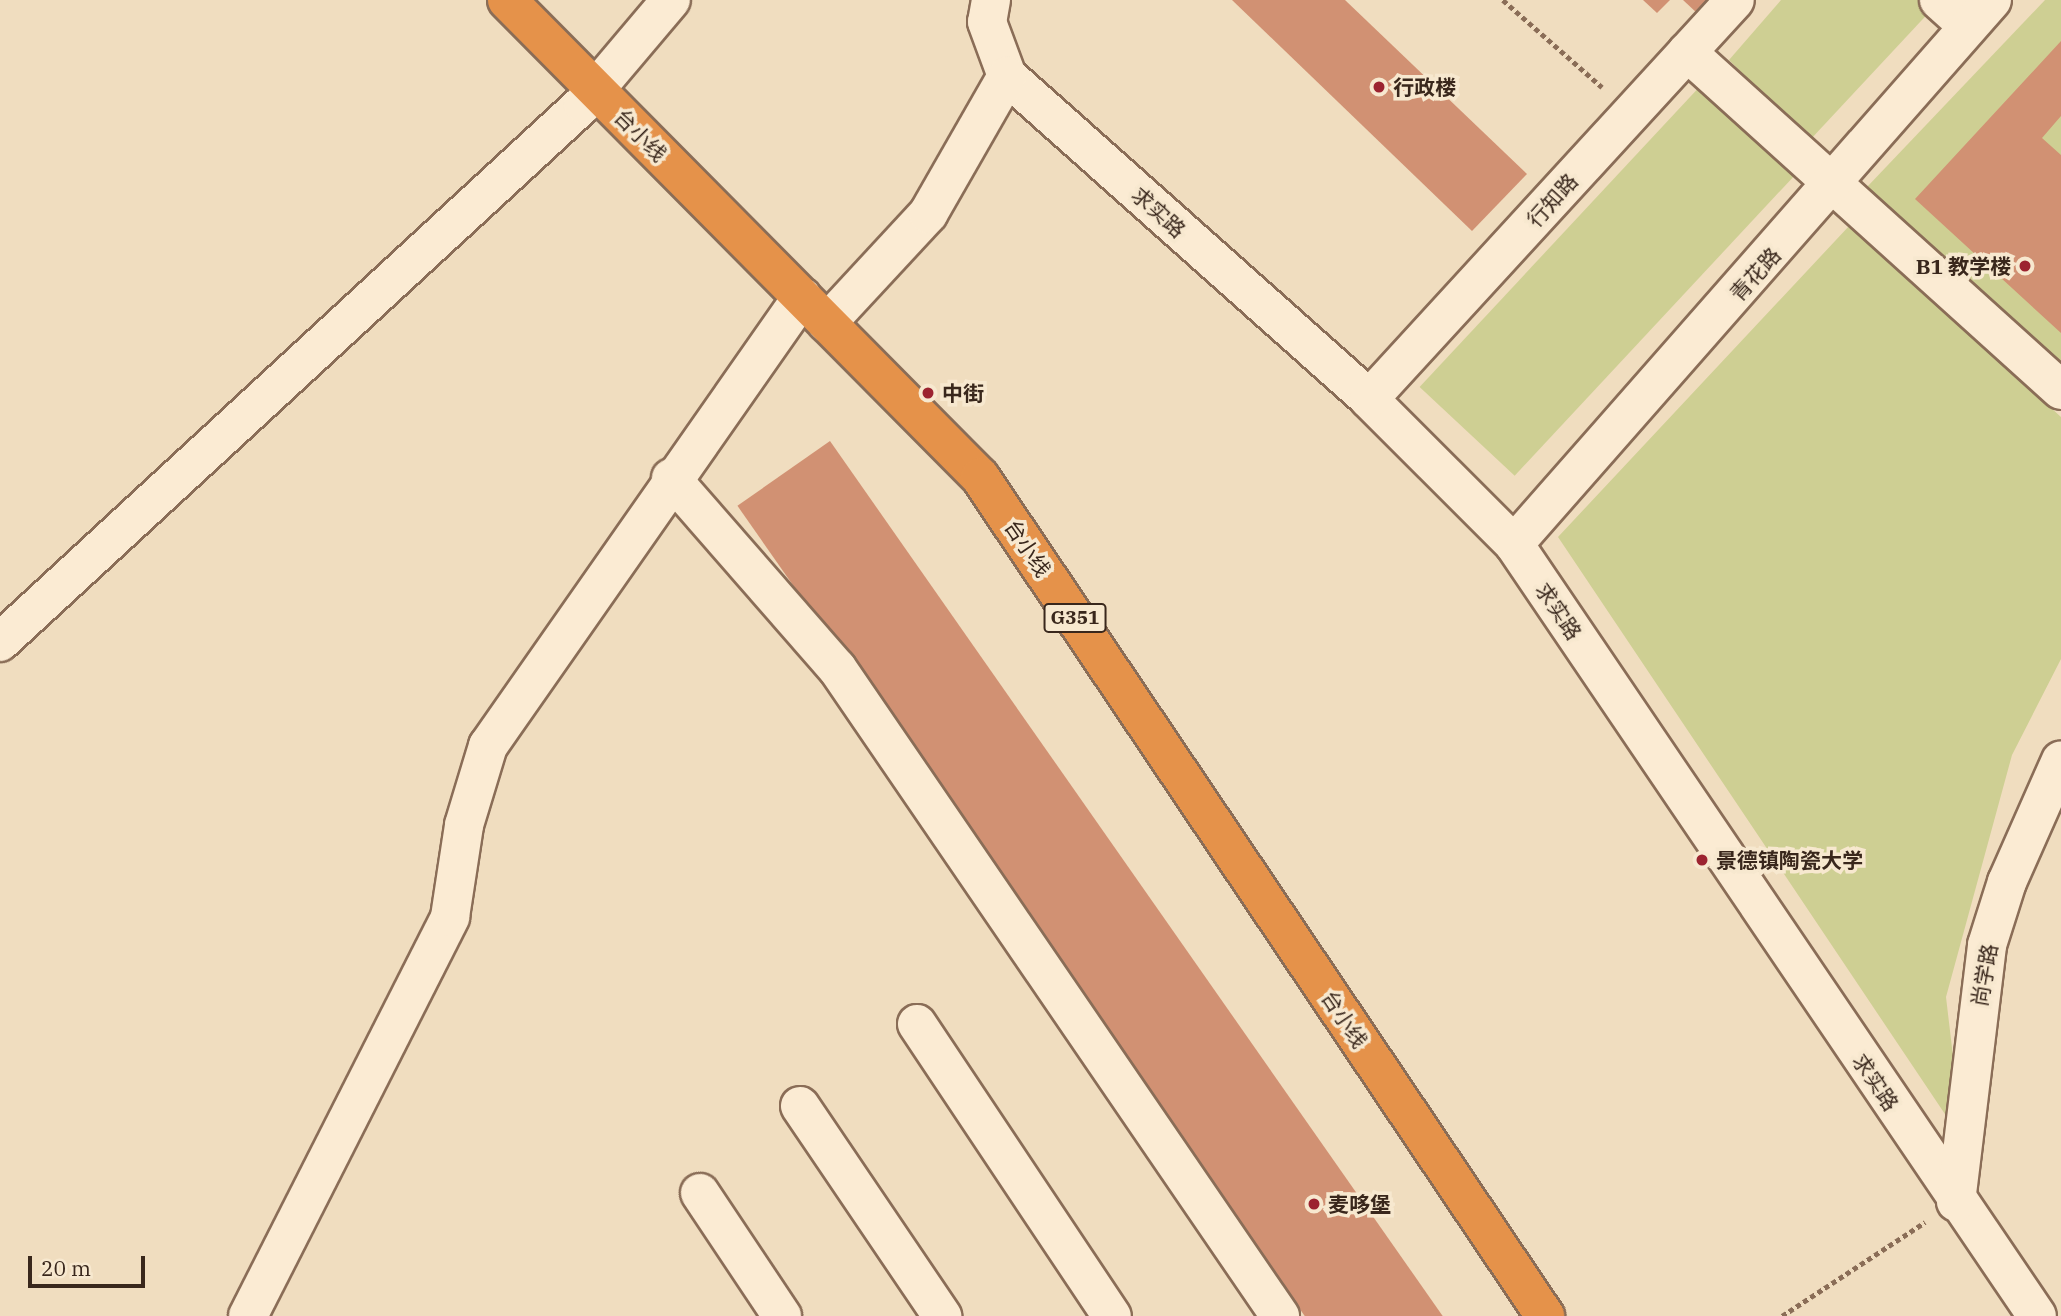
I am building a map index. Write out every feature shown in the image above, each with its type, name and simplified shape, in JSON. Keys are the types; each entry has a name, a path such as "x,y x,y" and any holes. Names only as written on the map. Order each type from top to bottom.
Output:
{"highway":[{"name":"台小线","path":"507,0 980,477 1545,1316"}],"street":[{"path":"0,642 596,90 671,0"},
{"name":"求实路","path":"991,0 986,22 1007,76 1368,400 1514,544 1956,1202 2038,1316"},
{"name":"行知路","path":"1368,400 1735,0"},
{"path":"1939,0 1980,13"},
{"name":"青花路","path":"1514,544 1834,184 1980,13"},
{"path":"1687,52 2061,390"},
{"path":"248,1316 450,917 464,825 488,746 671,478 815,310 928,214 1007,76"},
{"path":"671,478 837,668 1280,1316"},
{"name":"尚学路","path":"1956,1202 1987,946 2007,882 2061,760"},
{"path":"917,1024 1112,1316"},
{"path":"800,1106 942,1316"},
{"path":"701,1193 782,1316"}],"path":[{"path":"1503,0 1631,113"},
{"path":"1782,1316 1956,1202"}],"green space":[{"path":"1781,0 1928,0 1935,6 1810,140 1729,60"},
{"path":"2045,0 2061,0 2061,368 1867,187"},
{"path":"1704,82 1799,171 1515,476 1420,387"},
{"path":"1850,225 2061,417 2061,659 2012,755 1946,997 1963,1141 1558,537"}],"building":[{"name":"行政楼","path":"1232,0 1345,0 1527,174 1472,231"},
{"path":"1643,0 1670,0 1657,13"},
{"path":"1683,0 1712,0 1698,14"},
{"name":"B1 教学楼","path":"2061,41 2061,116 2042,138 2061,155 2061,333 1915,199"},
{"path":"830,441 1443,1316 1305,1316 737,506"}],"place":[{"name":"行政楼","path":"1379,87"},
{"name":"B1 教学楼","path":"2025,266"},
{"name":"中街","path":"928,393"},
{"name":"景德镇陶瓷大学","path":"1702,860"},
{"name":"麦哆堡","path":"1314,1204"}]}
